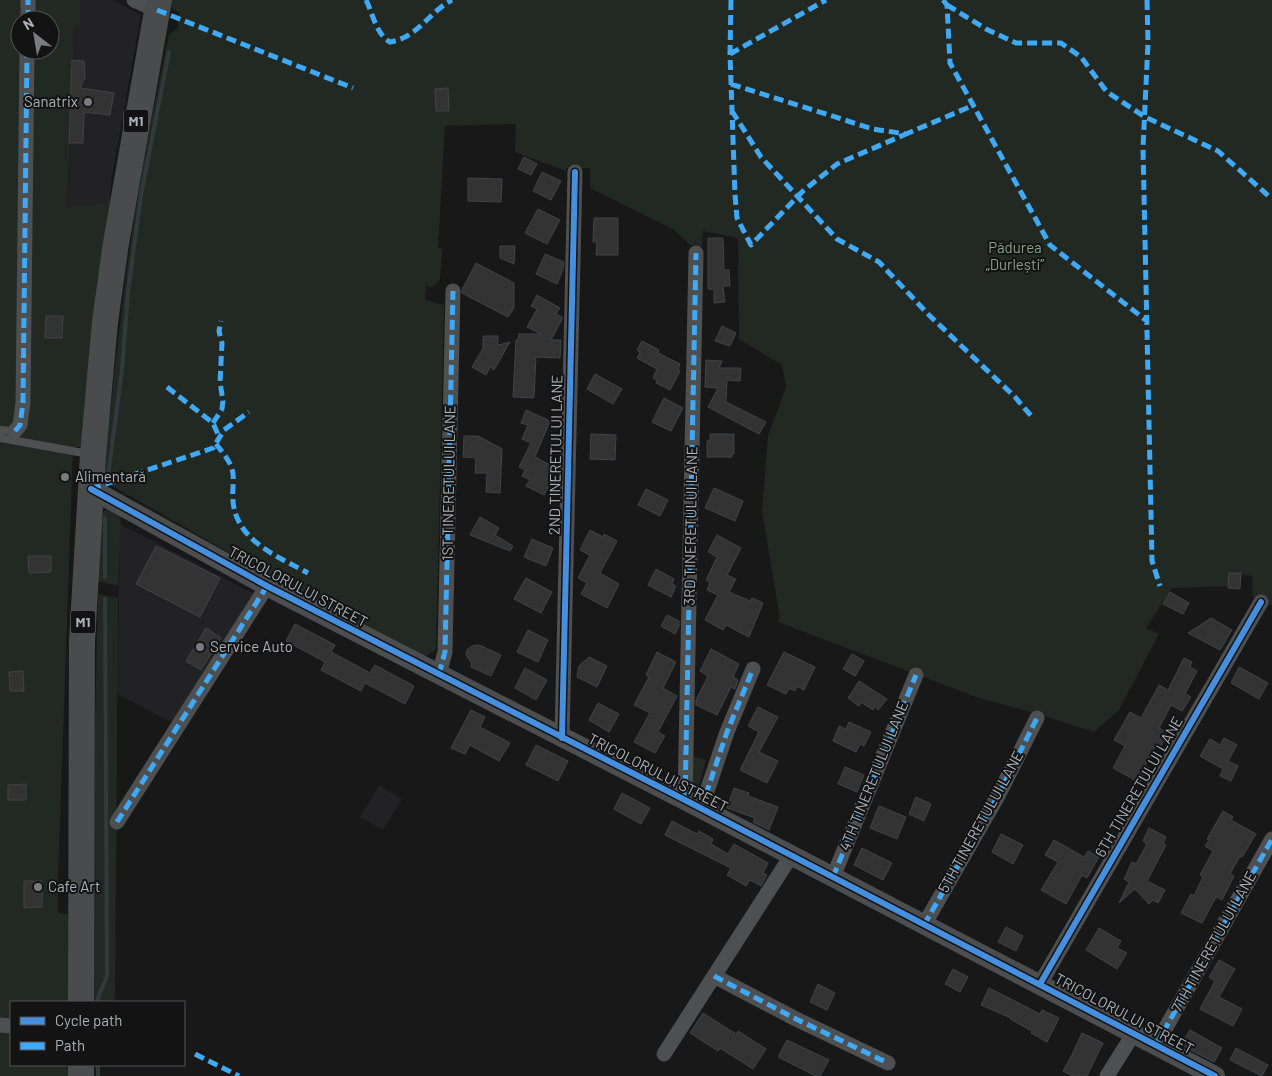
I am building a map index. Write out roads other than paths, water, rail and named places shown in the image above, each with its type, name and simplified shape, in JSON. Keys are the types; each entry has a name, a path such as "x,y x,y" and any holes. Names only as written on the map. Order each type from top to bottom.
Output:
{"highway":[{"name":"M1","path":"83,998 82,642 93,455 105,322 150,3"}],"street":[{"path":"16,431 20,424 23,403 27,60"},
{"name":"2ND TINERETULUI LANE","path":"562,738 575,172"},
{"name":"3RD TINERETULUI LANE","path":"693,805 696,253"},
{"name":"1ST TINERETULUI LANE","path":"439,674 445,652 453,291"},
{"name":"TRICOLORULUI STREET","path":"91,488 268,586 1215,1076"},
{"path":"117,822 268,586"},
{"name":"6TH TINERETULUI LANE","path":"1040,984 1261,602"},
{"path":"693,805 727,732 753,668"},
{"name":"4TH TINERETULUI LANE","path":"833,877 916,675"},
{"name":"5TH TINERETULUI LANE","path":"924,925 999,794 1037,718"},
{"name":"7TH TINERETULUI LANE","path":"1156,1045 1272,839"},
{"path":"664,1054 791,856"},
{"path":"714,976 796,1019 888,1063"},
{"path":"1107,1076 1134,1034"}],"lane":[{"path":"0,430 16,431"},
{"path":"0,438 93,455"}],"waterway":[{"path":"108,477 122,369 128,292 141,195 169,52"},
{"path":"105,518 105,577"},
{"path":"98,1001 107,976 105,599"},
{"path":"98,1066 98,1076"}],"place":[{"name":"Sanatrix","path":"88,102"},
{"name":"Alimentară","path":"65,477"},
{"name":"Service Auto","path":"200,647"},
{"name":"Cafe Art","path":"38,887"}],"park label":[{"name":"Pădurea „Durlești”","path":"1015,256"}]}
